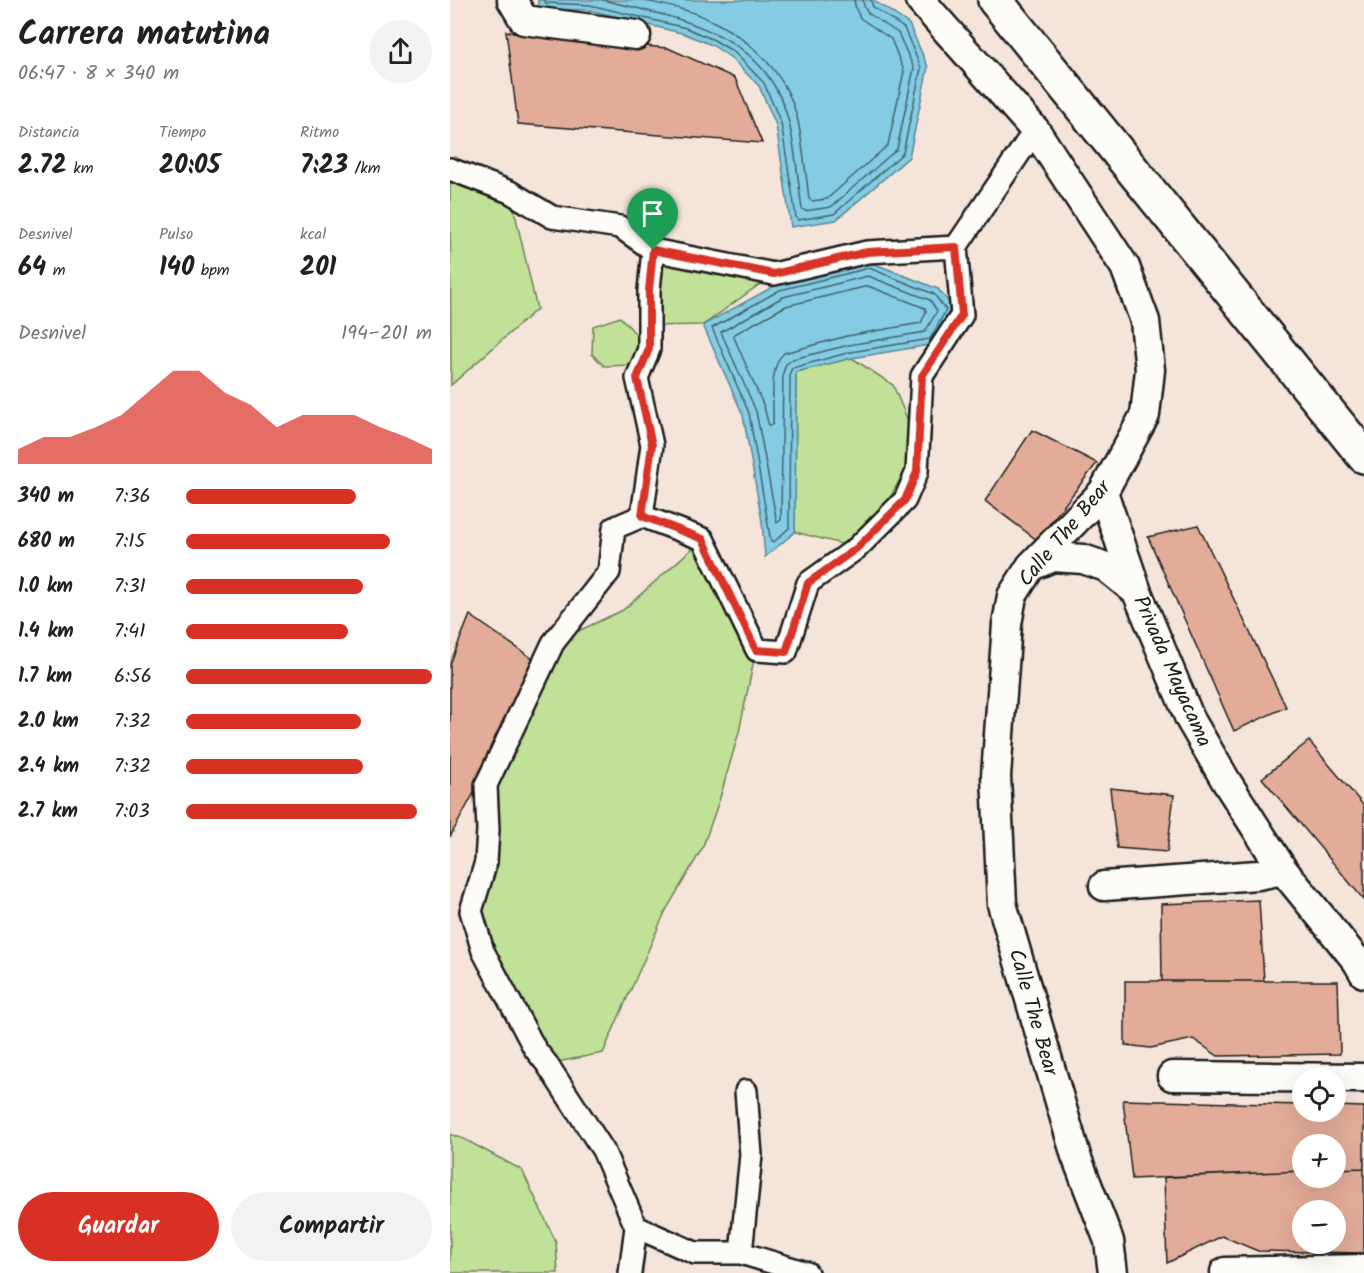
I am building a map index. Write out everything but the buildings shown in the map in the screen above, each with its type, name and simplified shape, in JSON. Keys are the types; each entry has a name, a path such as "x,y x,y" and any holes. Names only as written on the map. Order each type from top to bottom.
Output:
{"street":[{"path":"513,0 524,20 636,35"},
{"name":"Calle The Bear","path":"920,0 1035,130 1125,267 1145,321 1150,370 1145,415 1103,492 1031,566 1012,596 1007,624 996,776 1002,904 1076,1156 1109,1241 1113,1273"},
{"path":"995,0 1364,456"},
{"path":"630,1273 636,1227 603,1150 535,1049 483,951 471,911 486,862 488,830 486,785 553,643 609,572 614,528 642,516 703,539 756,650 786,652 808,583 857,548 905,500 917,472 922,376 962,315 956,247 1035,130"},
{"path":"450,169 510,192 552,218 620,227 653,250 774,274 867,252 956,247"},
{"path":"642,516 652,445 637,378 649,349 649,290 653,250"},
{"name":"Privada Mayacama","path":"1103,492 1137,592 1190,719 1226,781 1283,870 1357,961 1364,973"},
{"path":"1031,566 1053,558 1083,559 1106,567 1137,592"},
{"path":"1104,886 1258,875 1283,870"},
{"path":"1172,1076 1364,1078"},
{"path":"741,1253 751,1155 746,1090"},
{"path":"636,1227 699,1263 741,1253 807,1273"},
{"path":"1225,1272 1364,1269"}],"green space":[{"path":"450,175 510,192 537,309 451,385"},
{"path":"653,250 774,274 703,325 649,326"},
{"path":"620,317 647,346 631,365 604,366 592,354 593,326"},
{"path":"852,358 893,385 918,445 892,494 857,548 795,532 796,372"},
{"path":"703,539 756,650 739,732 719,801 702,849 665,912 603,1053 547,1064 471,911 486,785 553,643 623,610"},
{"path":"450,1134 522,1170 556,1242 558,1273 450,1273"}],"water":[{"path":"538,0 873,0 909,24 928,67 909,157 836,220 791,227 776,125 759,86 730,57 712,45 685,34 589,10 538,9"},
{"path":"870,262 938,289 954,308 935,344 852,358 796,372 795,532 765,557 762,521 743,415 703,325 778,284"}],"route":[{"path":"956,247 962,315 922,376 917,472 905,500 857,548 808,583 786,652 756,650 703,539 642,516 652,445 637,378 649,349 649,290 653,250 774,274 867,252 956,247"}]}
